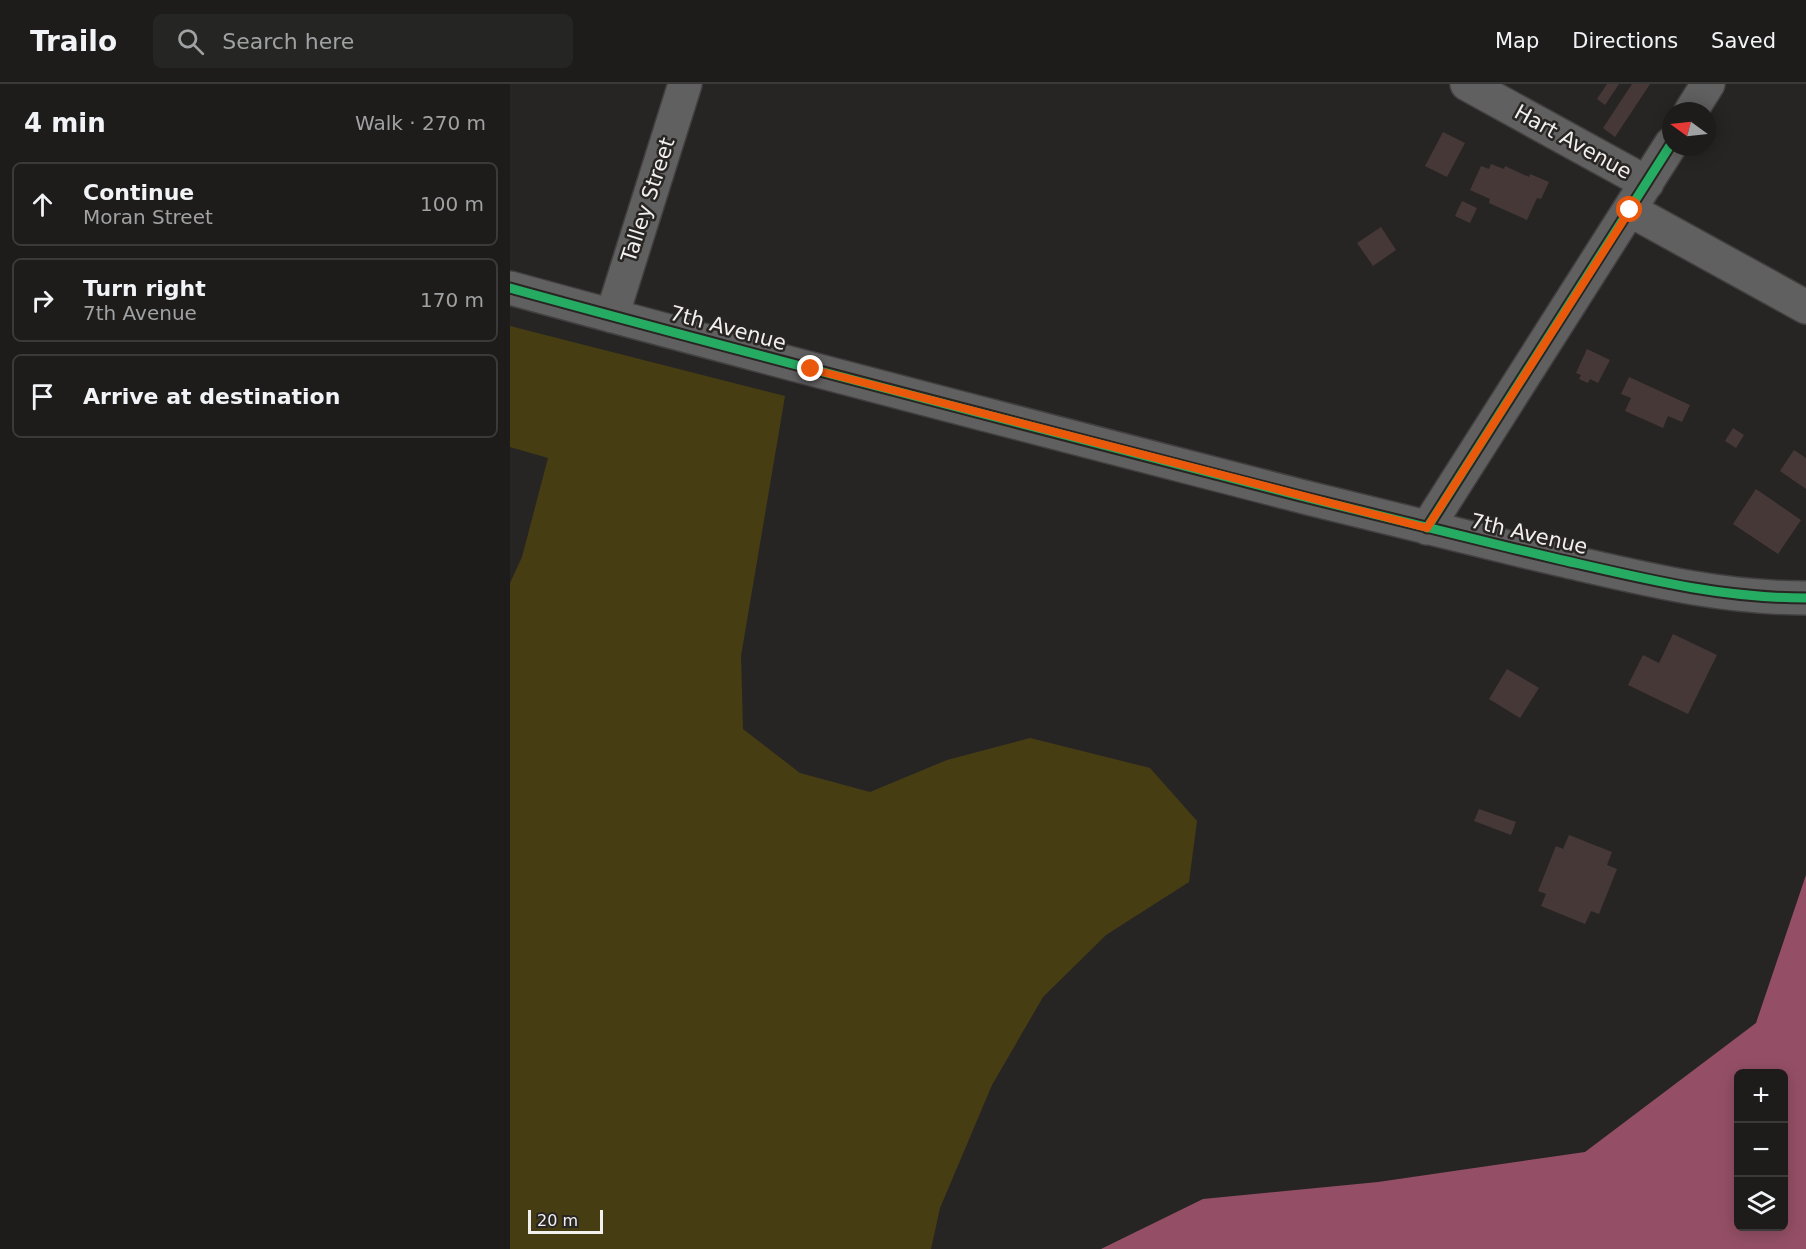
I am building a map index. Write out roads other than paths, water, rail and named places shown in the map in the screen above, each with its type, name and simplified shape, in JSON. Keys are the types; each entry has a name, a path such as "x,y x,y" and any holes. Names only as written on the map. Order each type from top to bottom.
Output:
{"street":[{"name":"Talley Street","path":"612,316 685,84"},
{"name":"Hart Avenue","path":"1467,84 1647,183"},
{"path":"1697,102 1708,84"},
{"path":"1427,528 1664,156"},
{"name":"Hart Avenue","path":"1630,210 1806,307"},
{"name":"7th Avenue","path":"510,288 942,404 1427,528 1670,585 1734,595 1806,598"}]}
